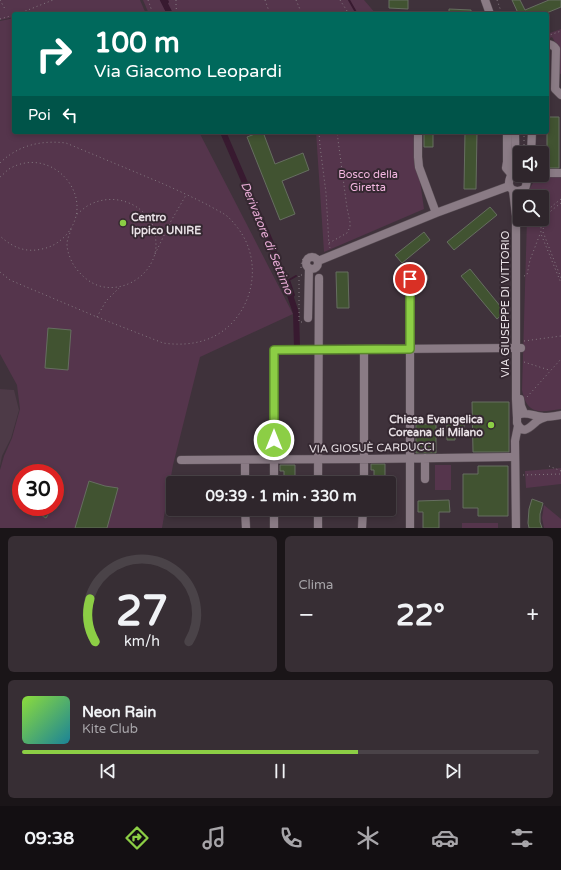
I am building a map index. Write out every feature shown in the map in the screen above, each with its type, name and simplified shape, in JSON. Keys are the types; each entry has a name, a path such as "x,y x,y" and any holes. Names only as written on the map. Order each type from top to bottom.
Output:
{"street":[{"path":"480,0 484,12"},
{"path":"485,0 489,12"},
{"path":"549,44 554,46 556,49 555,90 561,95"},
{"path":"418,134 419,167 436,213"},
{"path":"506,134 506,168 512,175"},
{"path":"511,188 509,180 512,175 515,162 515,134"},
{"path":"520,134 520,146"},
{"path":"531,146 532,134"},
{"path":"549,173 561,173"},
{"path":"308,318 309,268 315,268 318,261 436,213 511,188 516,190"},
{"name":"VIA GIUSEPPE DI VITTORIO","path":"511,188 516,216 519,346 521,358 520,399 525,421 515,441 516,528"},
{"name":"VIA GIUSEPPE DI VITTORIO","path":"520,226 521,277 516,399 525,421"},
{"path":"318,476 319,278"},
{"path":"410,528 410,279 424,278"},
{"path":"274,476 274,350 364,350 519,346"},
{"path":"364,350 364,476"},
{"path":"525,421 540,420 546,417 561,415"},
{"name":"VIA GIOSUÈ CARDUCCI","path":"181,460 409,459 515,456"},
{"path":"425,458 425,479"},
{"path":"245,460 245,476"},
{"path":"245,516 246,528"},
{"path":"274,516 274,528"},
{"path":"318,516 318,528"},
{"path":"362,528 363,516"}],"path":[{"path":"0,0 5,9"},
{"path":"23,12 53,0"},
{"path":"148,0 152,12"},
{"path":"176,0 177,12"},
{"path":"265,0 269,12"},
{"path":"296,0 301,12"},
{"path":"340,0 348,12"},
{"path":"497,0 501,12"},
{"path":"0,19 12,16"},
{"path":"549,35 561,31"},
{"path":"320,134 329,243 331,250"},
{"path":"329,243 347,233 350,227 337,134"},
{"path":"524,134 524,146"},
{"path":"0,162 21,148 32,144 55,141 66,143 186,194 225,214 237,226 246,241 250,252 252,281 248,298 243,308 228,326 209,339 175,345 163,343 97,317 10,280 0,272"},
{"path":"0,177 9,169 23,164 37,163 51,167 63,175 72,186 76,200 76,215 67,243 70,258 78,272 89,282 104,287 119,287 135,281 148,270 171,221 186,194"},
{"path":"76,215 90,204 107,199 124,200 139,208 151,221 156,237 155,254"},
{"path":"549,209 561,199"},
{"path":"549,212 561,202"},
{"path":"521,277 527,275 530,260 542,233 543,226"},
{"path":"0,236 7,243 20,249 35,251 49,248 62,240 71,229"},
{"path":"542,233 561,278"},
{"path":"542,233 561,283"},
{"path":"97,317 106,301 119,287"},
{"path":"519,346 561,336"},
{"path":"521,358 524,362 550,371"},
{"path":"524,398 528,397 561,358"},
{"path":"549,466 561,472"},
{"path":"523,475 555,474 561,472"}],"shaded area":[{"path":"0,389 14,390 19,410 11,438 2,456 0,466"}],"green space":[{"path":"0,0 140,0 145,12 12,12 12,17 0,20"},
{"path":"143,0 364,0 374,12 148,12"},
{"name":"Centro Ippico UNIRE","path":"12,18 12,134 200,134 293,314 200,357 171,476 166,476 166,505 162,528 0,528 0,470 12,438 20,409 17,385 0,354 0,21"},
{"path":"561,29 561,74 557,73 558,47 552,37 549,38 549,33"},
{"name":"Bosco della Giretta","path":"316,134 413,134 424,209 324,252"},
{"path":"549,176 561,176 561,409 547,411 531,408 524,398 522,390 527,226 549,226 549,190 529,190 534,182 549,182"},
{"path":"435,465 451,465 451,490 435,490"},
{"path":"561,468 561,484 526,488 525,471"},
{"path":"544,505 561,519 561,528 544,528 542,518"},
{"path":"462,523 498,523 498,528 462,528"}],"building":[{"path":"389,0 408,0 408,9 389,8"},
{"path":"512,0 520,0 525,10 549,0 561,0 561,7 549,12 518,12"},
{"path":"449,9 471,10 471,12 449,12"},
{"path":"549,117 559,117 559,168 549,168 549,146 547,146 547,134 549,134"},
{"path":"255,134 264,134 275,164 303,153 309,170 282,181 295,214 280,220 247,137"},
{"path":"424,134 433,134 433,147 424,147"},
{"path":"465,134 477,134 476,189 464,189"},
{"path":"490,207 497,215 454,250 447,242"},
{"path":"424,232 430,240 402,263 395,255"},
{"path":"470,269 505,312 497,319 461,276"},
{"path":"336,272 348,272 349,308 337,308"},
{"path":"48,328 71,330 68,370 45,368"},
{"name":"Chiesa Evangelica Coreana di Milano","path":"472,402 509,402 509,452 473,452"},
{"path":"451,418 458,419 458,422 464,422 464,435 455,435 455,440 447,440 447,422 451,422"},
{"path":"416,422 436,424 436,453 416,453"},
{"path":"371,464 385,464 385,476 374,476 374,470 371,470"},
{"path":"280,465 295,465 295,476 284,476 284,471 280,471"},
{"path":"478,466 508,466 508,516 478,516 478,508 463,508 463,474 478,474"},
{"path":"89,481 118,488 107,528 75,528"},
{"path":"532,499 543,503 540,514 542,528 529,528 529,509"},
{"path":"449,500 450,512 439,512 439,528 423,528 423,512 418,512 418,501"}],"waterway":[{"name":"Derivatore di Settimo","path":"163,0 169,12"},
{"name":"Derivatore di Settimo","path":"165,4 168,2 167,0"},
{"path":"349,0 356,12"},
{"name":"Derivatore di Settimo","path":"224,134 270,241 291,298 296,313 297,347"},
{"path":"291,298 294,295 289,280 296,276"}],"place":[{"name":"Centro Ippico UNIRE","path":"123,223"},
{"name":"Chiesa Evangelica Coreana di Milano","path":"491,425"}],"route":[{"path":"274,440 274,350 410,349 410,279"}]}
